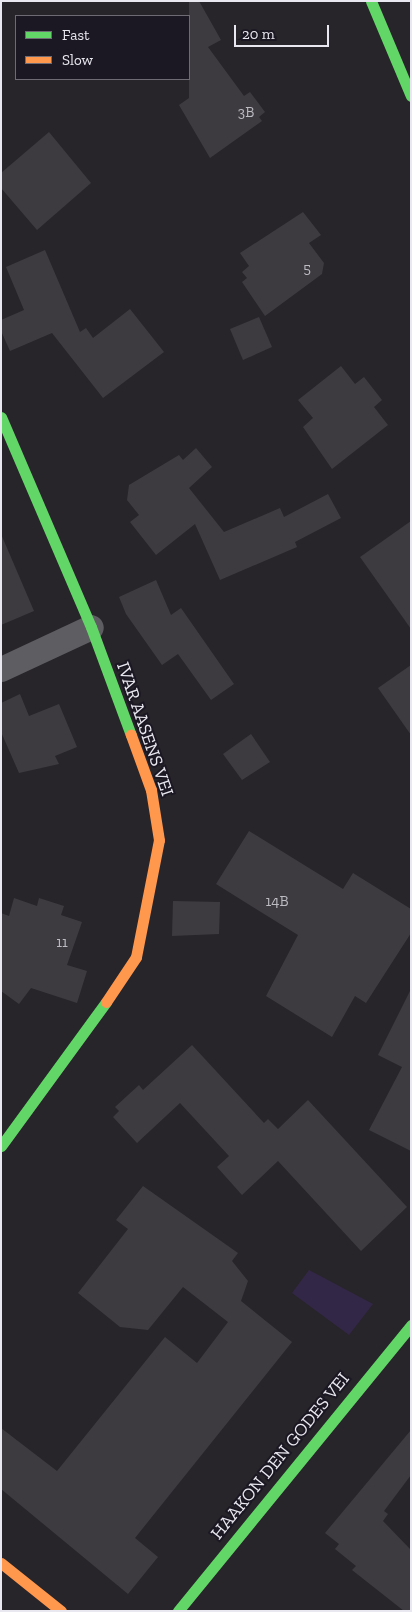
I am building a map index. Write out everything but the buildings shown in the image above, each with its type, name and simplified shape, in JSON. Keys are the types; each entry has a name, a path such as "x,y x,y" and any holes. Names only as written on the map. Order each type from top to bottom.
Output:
{"street":[{"path":"371,1 411,96"},
{"name":"IVAR AASENS VEI","path":"1,417 91,627 151,790 160,840 136,957 45,1091 1,1146"},
{"path":"1,669 91,627"},
{"name":"HAAKON DEN GODES VEI","path":"178,1611 411,1324"},
{"path":"1,1563 61,1611"}],"shaded area":[{"path":"309,1270 373,1304 349,1335 292,1293"}],"traffic: fast":[{"path":"371,1 411,96"},
{"path":"1,417 91,627 131,735"},
{"path":"1,1146 106,1002"},
{"path":"178,1611 411,1325"}],"traffic: slow":[{"path":"106,1002 136,957 159,840 151,790 131,735"},
{"path":"1,1563 61,1611"}]}
